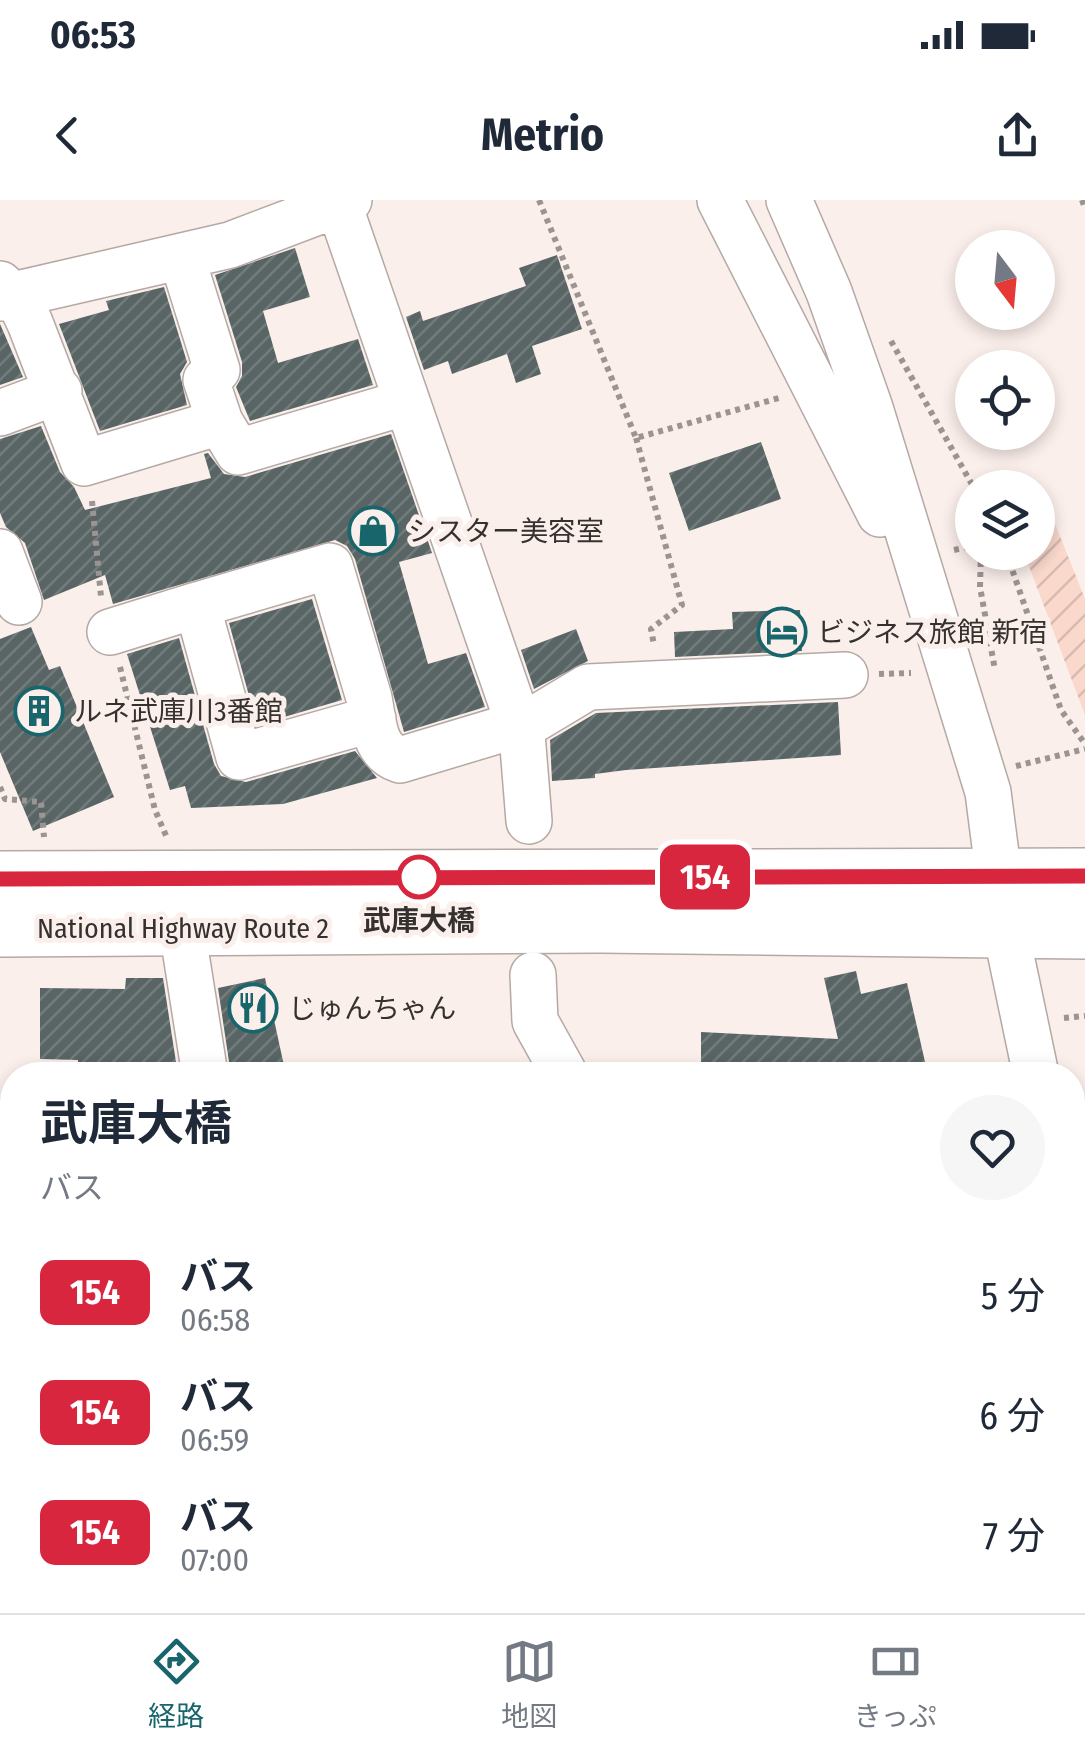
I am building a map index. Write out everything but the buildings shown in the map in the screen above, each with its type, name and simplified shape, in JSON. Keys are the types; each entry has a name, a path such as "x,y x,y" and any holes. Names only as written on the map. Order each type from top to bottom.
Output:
{"highway":[{"name":"National Highway Route 2","path":"0,879 1085,876"},
{"name":"National Highway Route 2","path":"0,929 600,925 1085,930"}],"street":[{"path":"720,200 889,533 930,596"},
{"path":"789,200 829,292 870,408 988,792 1006,932 1033,1062"},
{"path":"4,292 182,258 273,232 344,202 407,402 518,724 528,763 529,821"},
{"path":"182,258 217,370 206,380 220,422 238,452 407,402"},
{"path":"4,292 22,304 59,391 84,464 220,422"},
{"path":"0,413 59,391"},
{"path":"0,552 19,602"},
{"path":"110,632 330,566 379,744 386,755 400,760 518,724 588,687 845,675"},
{"path":"196,605 239,757 373,719"},
{"path":"182,929 203,1062"},
{"path":"533,975 535,1022 558,1062"}],"path":[{"path":"539,200 636,438 682,605 651,629 660,686"},
{"path":"1082,200 1085,208"},
{"path":"636,438 765,402"},
{"path":"1012,570 1061,710 1085,747 1013,766"},
{"path":"845,675 952,672"},
{"path":"0,788 6,799 41,802 44,839"}],"shaded area":[{"path":"1055,524 1085,599 1085,715 1030,570 1055,570"}],"bus line":[{"name":"154","path":"0,879 1085,876"}],"place":[{"name":"シスター美容室","path":"373,531"},
{"name":"ビジネス旅館 新宿","path":"782,632"},
{"name":"ルネ武庫川3番館","path":"39,711"},
{"name":"武庫大橋","path":"419,877"},
{"name":"じゅんちゃん","path":"253,1008"}]}
